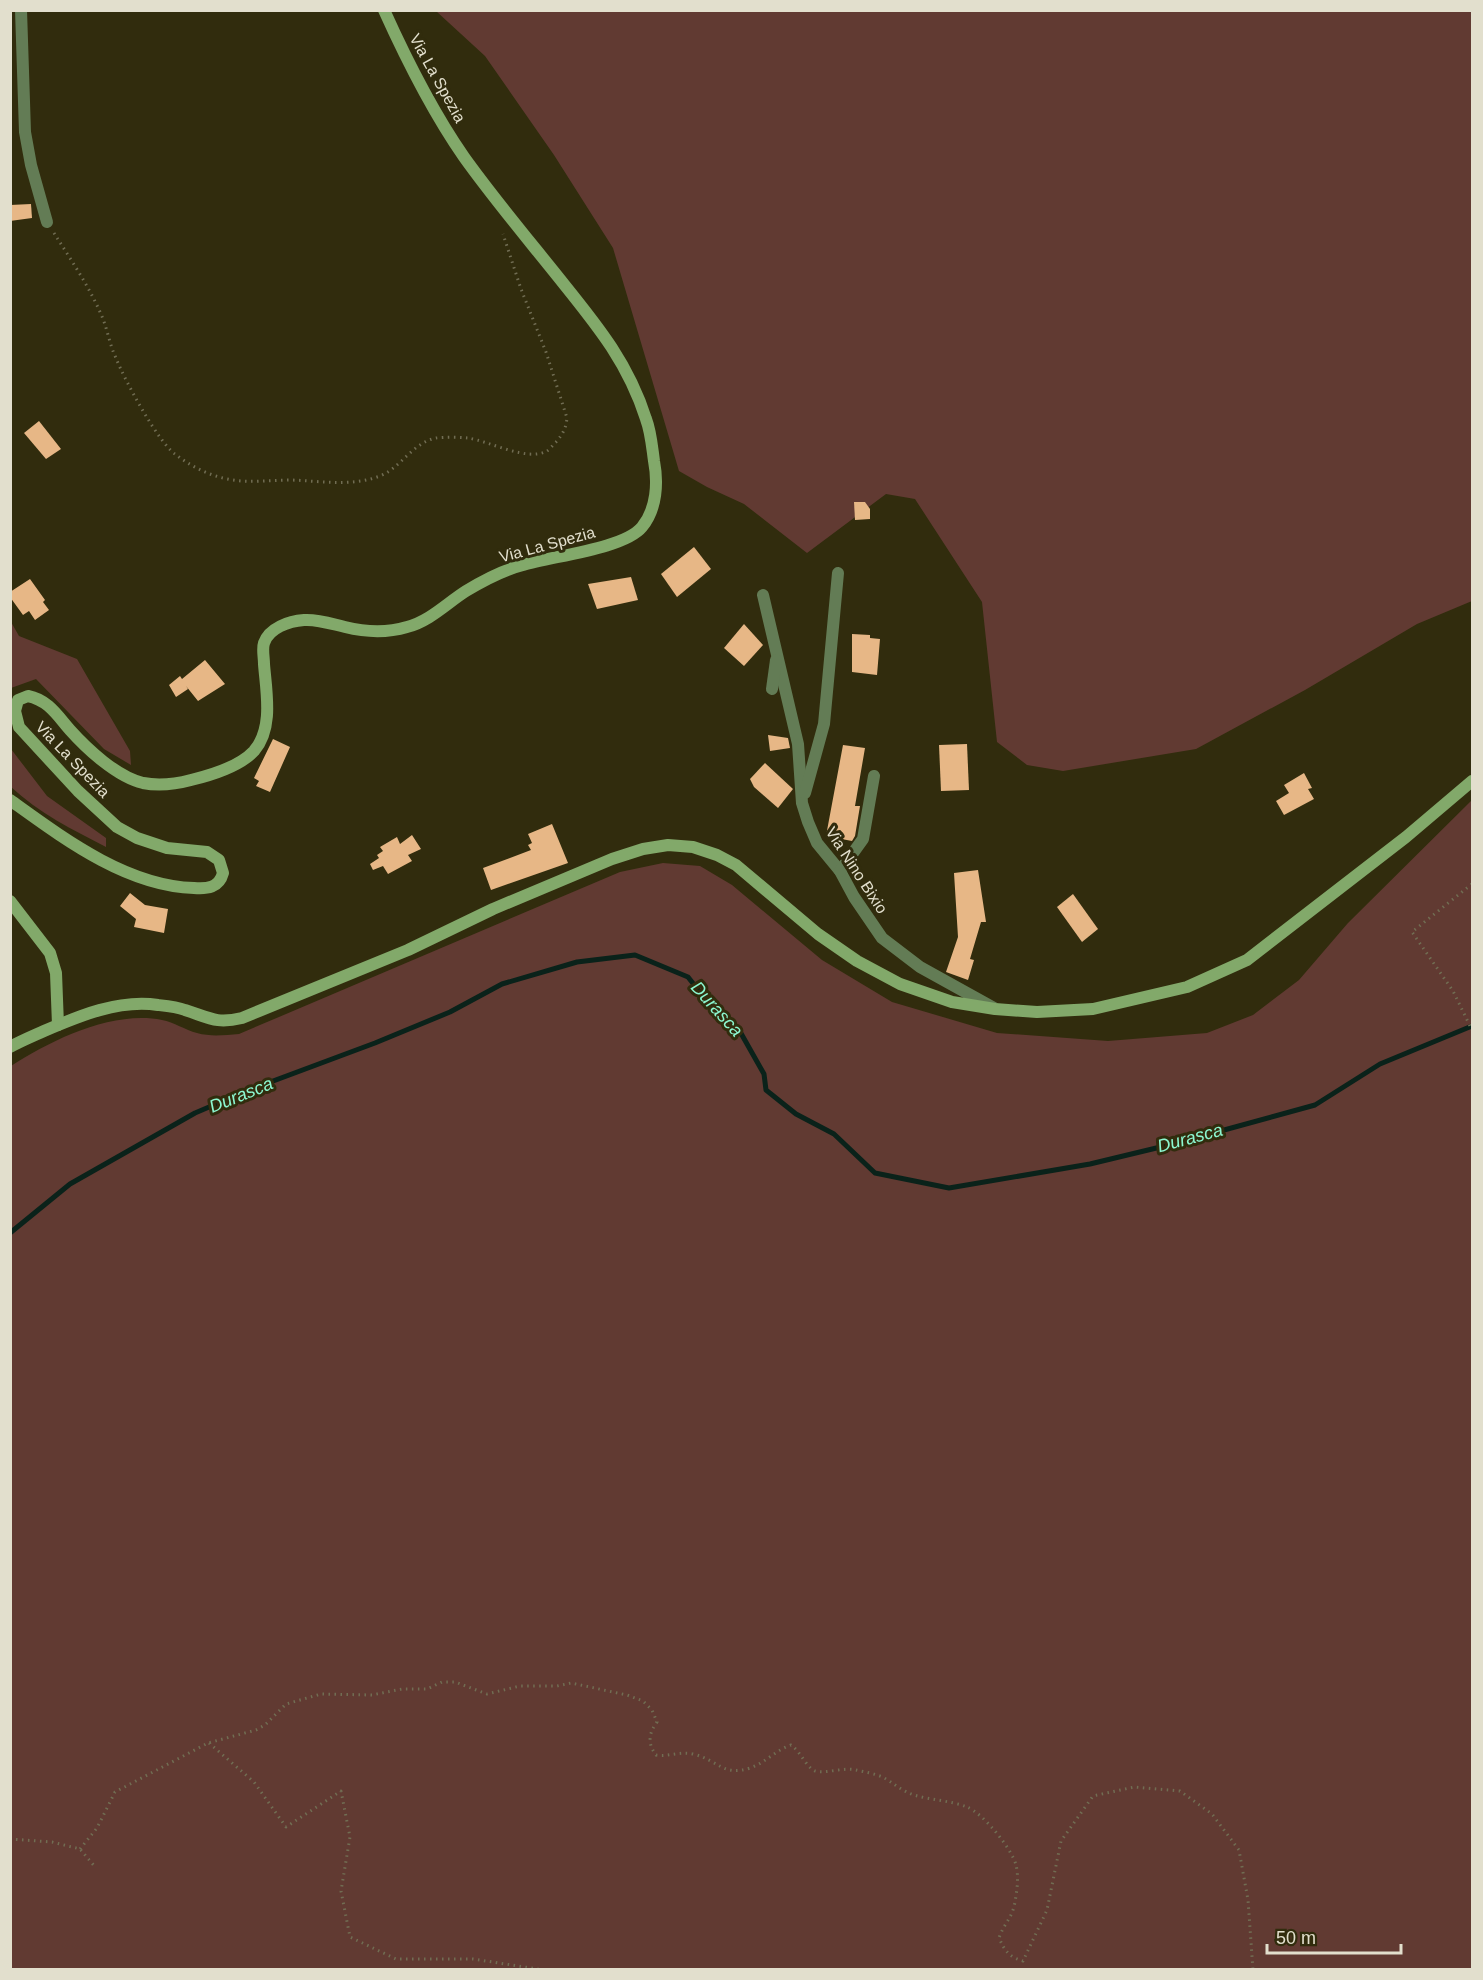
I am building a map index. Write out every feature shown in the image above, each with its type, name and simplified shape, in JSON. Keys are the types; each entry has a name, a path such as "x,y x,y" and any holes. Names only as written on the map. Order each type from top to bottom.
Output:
{"street":[{"path":"21,10 25,132 31,165 47,222"},
{"name":"Via La Spezia","path":"10,800 54,831 123,870 171,886 211,888 221,879 223,873 219,860 207,852 167,848 137,838 117,827 78,790 20,727 15,711 18,700 28,696 45,703 86,748 127,777 144,783 166,784 212,774 239,762 252,753 260,742 266,725 264,641 283,625 308,619 370,631 409,627 434,615 466,591 493,576 522,565 623,540 642,528 650,513 656,491 657,476 648,422 631,381 604,333 463,156 409,65 384,10"},
{"path":"802,803 824,724 838,573"},
{"name":"Via Nino Bixio","path":"763,595 798,744 802,803 817,843 840,871 854,897 882,938 920,967 994,1009"},
{"name":"Via Nino Bixio","path":"772,689 777,653"},
{"path":"840,871 863,839 874,776"},
{"path":"10,1047 58,1025 99,1010 127,1004 155,1004 183,1009 211,1020 227,1022 242,1018 408,950 493,909 612,859 643,849 668,845 693,848 717,855 736,866 818,934 857,961 900,984 952,1002 994,1009 1037,1012 1093,1009 1187,987 1246,960 1406,837 1473,781"},
{"path":"10,901 50,953 56,974 58,1025"}],"path":[{"path":"47,222 93,297 116,358 166,447 198,468 224,479 354,483 381,475 399,464 420,444 436,438 468,438 524,453 537,454 548,451 566,428 567,418 555,379 505,241 502,226 507,213"},
{"path":"1473,884 1412,932 1453,992 1473,1030"},
{"path":"80,1849 97,1828 115,1792 208,1743 256,1730 286,1704 321,1694 372,1695 402,1689 428,1689 442,1682 455,1682 487,1694 520,1686 557,1686 571,1683 627,1695 643,1701 652,1710 657,1722 650,1732 650,1743 656,1755 682,1752 693,1754 707,1758 727,1771 737,1771 760,1764 782,1748 791,1745 799,1750 809,1768 818,1772 847,1768 884,1777 903,1791 969,1807 997,1834 1013,1856 1017,1867 1018,1887 1015,1904 1010,1922 1002,1928 999,1938 1005,1952 1023,1961 1047,1910 1061,1841 1093,1796 1134,1787 1180,1791 1212,1814 1239,1850 1248,1900 1253,1970"},
{"path":"208,1743 254,1782 286,1827 341,1791 350,1837 341,1891 350,1937 396,1959 473,1959 544,1970"},
{"path":"10,1839 52,1842 80,1849 96,1869"}],"shaded area":[{"path":"436,11 1472,11 1472,601 1417,624 1305,690 1196,749 1063,771 1027,765 997,742 982,602 915,499 886,494 807,553 744,504 679,471 613,248 554,155 485,56"},
{"path":"11,622 19,636 77,659 130,751 131,765 104,749 36,679 11,688"},
{"path":"11,749 47,796 106,838 106,847 45,813 11,787"},
{"path":"1472,800 1472,1969 11,1969 11,1066 63,1037 103,1023 123,1019 162,1020 208,1035 239,1034 620,872 663,863 700,866 732,885 822,960 892,1002 997,1033 1108,1041 1207,1033 1253,1015 1299,980 1348,923"}],"building":[{"path":"31,204 32,218 10,221 10,205"},
{"path":"39,421 61,449 46,459 24,433"},
{"path":"854,502 865,502 870,509 870,519 855,520"},
{"path":"694,547 711,569 677,597 661,574"},
{"path":"631,577 638,600 597,609 588,584"},
{"path":"30,579 45,600 43,602 49,610 35,620 29,611 23,615 10,597 10,592"},
{"path":"744,624 763,645 744,666 724,648"},
{"path":"852,634 870,635 870,638 880,639 877,675 852,672"},
{"path":"205,660 225,684 198,701 186,686 188,689 176,697 169,685 180,676 182,679"},
{"path":"768,735 788,738 790,748 770,751"},
{"path":"273,739 290,747 270,792 256,786 259,781 254,778"},
{"path":"967,744 969,790 941,791 939,745"},
{"path":"843,745 865,748 855,806 860,806 855,836 852,841 826,836"},
{"path":"765,763 793,789 778,808 754,787 750,779"},
{"path":"1304,773 1312,788 1308,789 1314,799 1284,815 1276,801 1289,793 1284,785"},
{"path":"552,824 568,863 491,890 483,868 531,850 528,845 532,843 528,834"},
{"path":"412,835 421,849 408,855 412,861 388,874 383,866 373,870 370,864 379,858 377,855 383,851 380,847 397,837 400,844"},
{"path":"978,870 986,922 981,922 970,959 974,960 968,980 946,972 958,937 954,873"},
{"path":"130,893 145,905 168,909 164,933 134,927 136,919 120,906"},
{"path":"1073,894 1098,929 1082,942 1057,907"}],"waterway":[{"name":"Durasca","path":"10,1233 70,1184 195,1113 450,1012 502,984 577,962 635,955 688,977 710,1005 738,1028 764,1074 766,1090 796,1114 834,1134 875,1173 949,1188 1090,1164 1315,1105 1380,1064 1472,1026"}]}
